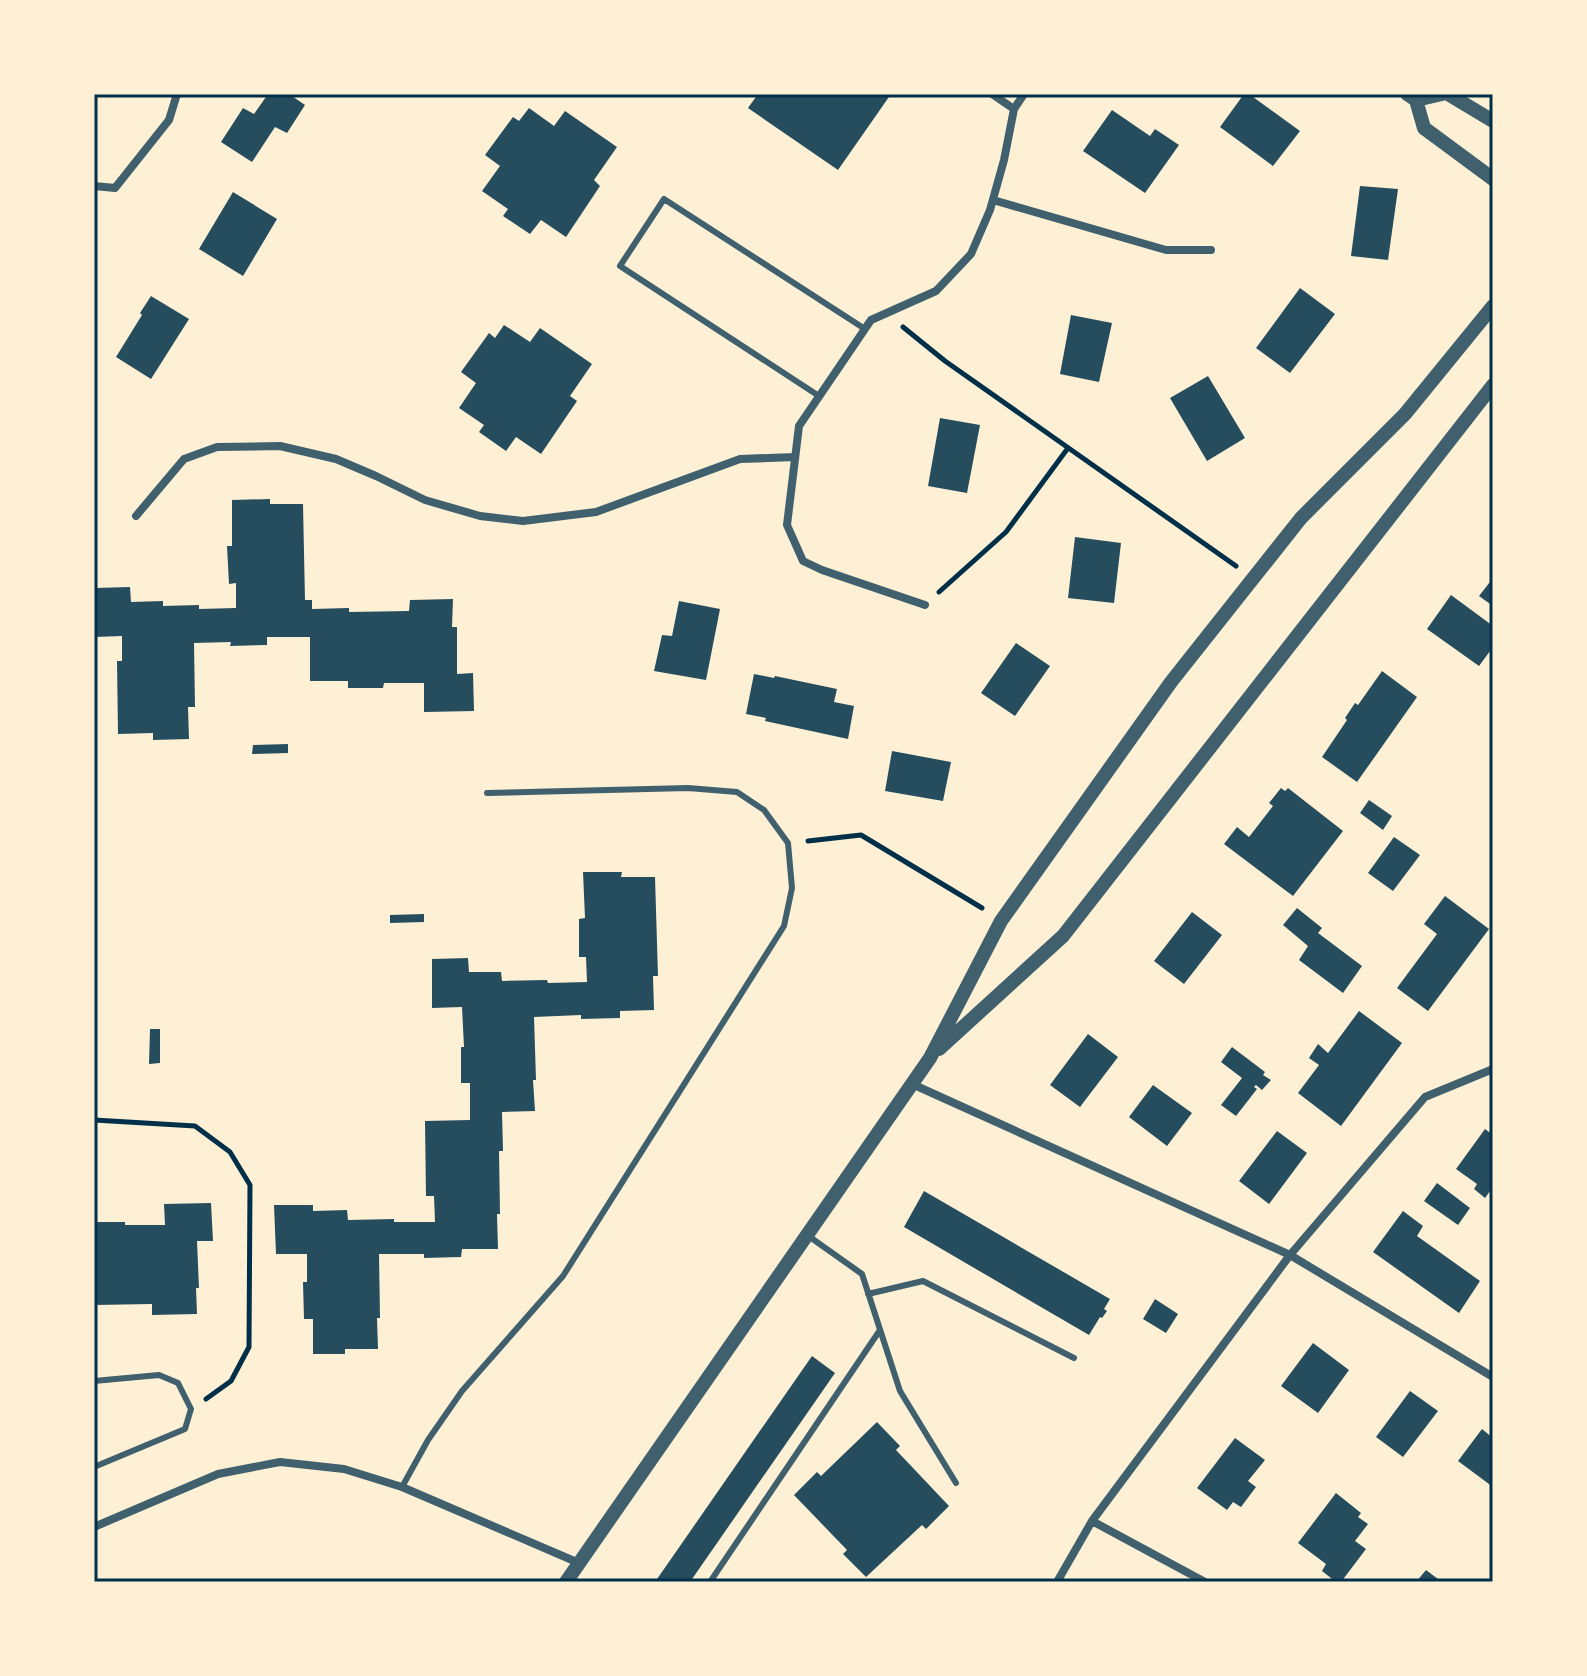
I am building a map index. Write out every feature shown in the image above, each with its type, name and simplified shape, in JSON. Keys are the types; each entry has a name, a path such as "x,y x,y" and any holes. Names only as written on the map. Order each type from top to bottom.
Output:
{"street":[{"path":"94,186 115,188 169,120 177,94"},
{"path":"992,94 1014,109"},
{"path":"925,605 803,561 787,525 799,426 871,320 936,291 971,254 993,200 1014,109 1024,94"},
{"path":"1493,121 1445,94 1412,97 1424,128 1493,179"},
{"path":"993,200 1166,250 1211,250"},
{"path":"566,1582 930,1058 1001,921 1171,682 1301,518 1405,414 1493,306"},
{"path":"930,1058 1063,936 1493,385"},
{"path":"136,516 184,459 217,447 280,446 336,459 425,500 480,516 523,521 596,512 740,459 795,457"},
{"path":"1057,1582 1092,1521 1290,1255 1425,1097 1493,1069"},
{"path":"912,1084 1290,1255 1493,1377"},
{"path":"94,1527 218,1474 280,1462 344,1469 402,1487 579,1563"},
{"path":"1092,1521 1205,1582"}],"lane":[{"path":"819,396 620,266 664,199 865,329"},
{"path":"402,1487 428,1440 462,1391 563,1276 784,926 792,888 788,843 764,810 737,792 688,788 487,793"},
{"path":"807,1235 862,1274 900,1391 956,1483"},
{"path":"868,1294 923,1281 1074,1358"},
{"path":"710,1582 880,1330"},
{"path":"94,1381 159,1375 178,1383 191,1409 185,1429 94,1467"}],"path":[{"path":"886,314 945,361 1253,578"},
{"path":"925,605 1006,532 1068,448"},
{"path":"788,843 861,835 1001,921"},
{"path":"94,1120 195,1126 230,1152 250,1185 249,1347 231,1381 191,1409"}],"building":[{"path":"268,94 289,94 305,105 287,133 275,127 252,162 221,142 243,108 254,114"},
{"path":"758,94 891,94 838,170 748,108"},
{"path":"1244,94 1249,94 1300,131 1273,166 1220,127"},
{"path":"529,108 554,126 565,111 617,147 594,180 600,186 566,237 541,220 530,234 503,216 508,209 482,191 500,166 485,155 513,117 519,121"},
{"path":"1112,110 1150,136 1155,129 1179,145 1145,193 1083,151"},
{"path":"1360,186 1398,189 1388,260 1351,256"},
{"path":"233,192 277,219 243,276 199,249"},
{"path":"1300,288 1335,314 1290,373 1256,348"},
{"path":"151,296 189,319 151,379 116,357"},
{"path":"1071,315 1112,323 1099,382 1060,374"},
{"path":"504,325 530,342 540,328 592,364 570,396 577,401 541,454 516,437 506,451 479,432 484,425 459,408 476,383 461,372 489,333 495,338"},
{"path":"1208,376 1245,438 1207,461 1170,398"},
{"path":"940,418 980,425 967,493 928,486"},
{"path":"270,499 270,504 303,504 305,600 312,600 312,609 409,611 410,600 453,599 452,627 457,627 457,674 473,673 474,711 424,712 424,683 384,683 383,688 348,688 348,681 310,681 310,637 267,637 267,645 194,643 195,707 188,707 189,739 153,740 153,733 118,734 117,661 122,661 122,636 94,637 95,588 130,587 131,602 163,601 163,606 199,605 199,609 236,608 236,583 229,584 227,546 232,546 232,500"},
{"path":"1075,537 1121,543 1114,603 1068,598"},
{"path":"1493,578 1493,606 1479,596"},
{"path":"1451,595 1493,626 1493,647 1479,666 1427,629"},
{"path":"679,601 720,609 706,680 654,671 662,635 672,636"},
{"path":"1016,643 1050,666 1015,716 981,693"},
{"path":"1382,671 1417,697 1357,782 1322,757 1355,703 1358,705"},
{"path":"754,674 837,689 834,702 854,706 848,739 746,714"},
{"path":"288,744 288,753 252,754 253,745"},
{"path":"892,751 951,762 943,801 885,791"},
{"path":"1281,788 1285,791 1288,788 1343,831 1293,896 1224,844 1237,827 1249,837 1273,806 1269,803"},
{"path":"1369,800 1392,816 1383,830 1360,813"},
{"path":"1394,837 1420,855 1393,891 1368,873"},
{"path":"583,872 622,872 621,877 655,877 658,976 653,976 654,1010 620,1011 620,1018 581,1019 581,1015 534,1017 535,1111 502,1112 498,1249 462,1249 461,1257 379,1254 378,1349 345,1349 345,1354 313,1354 313,1319 304,1319 303,1282 307,1282 307,1254 276,1254 274,1205 313,1205 313,1211 347,1210 348,1220 435,1222 434,1196 426,1196 425,1121 470,1120 470,1083 461,1083 461,1047 464,1047 462,1007 432,1008 432,959 468,958 469,972 501,972 502,981 587,982 586,957 579,957 579,919 585,918"},
{"path":"1445,896 1489,929 1428,1011 1397,988 1437,934 1424,924"},
{"path":"1297,908 1322,928 1318,933 1362,966 1343,993 1299,960 1308,946 1283,925"},
{"path":"1192,912 1222,935 1184,984 1154,961"},
{"path":"424,914 424,922 390,923 390,915"},
{"path":"1359,1011 1402,1043 1341,1126 1298,1093 1319,1065 1309,1058 1318,1044 1328,1053"},
{"path":"150,1029 160,1029 160,1063 149,1064"},
{"path":"1088,1034 1118,1057 1080,1107 1050,1085"},
{"path":"1232,1047 1271,1080 1262,1090 1256,1085 1254,1087 1257,1089 1236,1116 1221,1105 1242,1078 1221,1062"},
{"path":"1153,1085 1192,1113 1167,1146 1129,1117"},
{"path":"1485,1129 1493,1135 1493,1187 1485,1198 1474,1189 1477,1184 1456,1169"},
{"path":"1277,1131 1307,1153 1269,1204 1239,1181"},
{"path":"1437,1183 1470,1208 1458,1225 1424,1201"},
{"path":"924,1191 1110,1299 1104,1309 1107,1311 1089,1335 904,1227"},
{"path":"211,1203 213,1241 197,1241 197,1314 152,1315 152,1304 94,1305 94,1222 165,1225 164,1204"},
{"path":"1403,1211 1423,1226 1417,1236 1480,1281 1459,1313 1373,1252"},
{"path":"1155,1299 1178,1314 1166,1333 1143,1319"},
{"path":"1313,1343 1349,1370 1318,1413 1281,1386"},
{"path":"812,1356 835,1373 690,1582 655,1582"},
{"path":"1410,1391 1438,1411 1403,1457 1376,1437"},
{"path":"877,1422 900,1446 896,1450 949,1506 926,1529 922,1525 866,1577 843,1554 847,1550 794,1495 817,1472 821,1476"},
{"path":"1482,1429 1493,1438 1493,1487 1458,1461"},
{"path":"1235,1438 1265,1460 1248,1481 1256,1487 1241,1507 1233,1502 1227,1510 1197,1488"},
{"path":"1336,1493 1361,1513 1358,1517 1368,1524 1355,1541 1366,1549 1341,1582 1336,1582 1322,1571 1326,1564 1298,1543"},
{"path":"1426,1570 1442,1582 1416,1582"}]}
